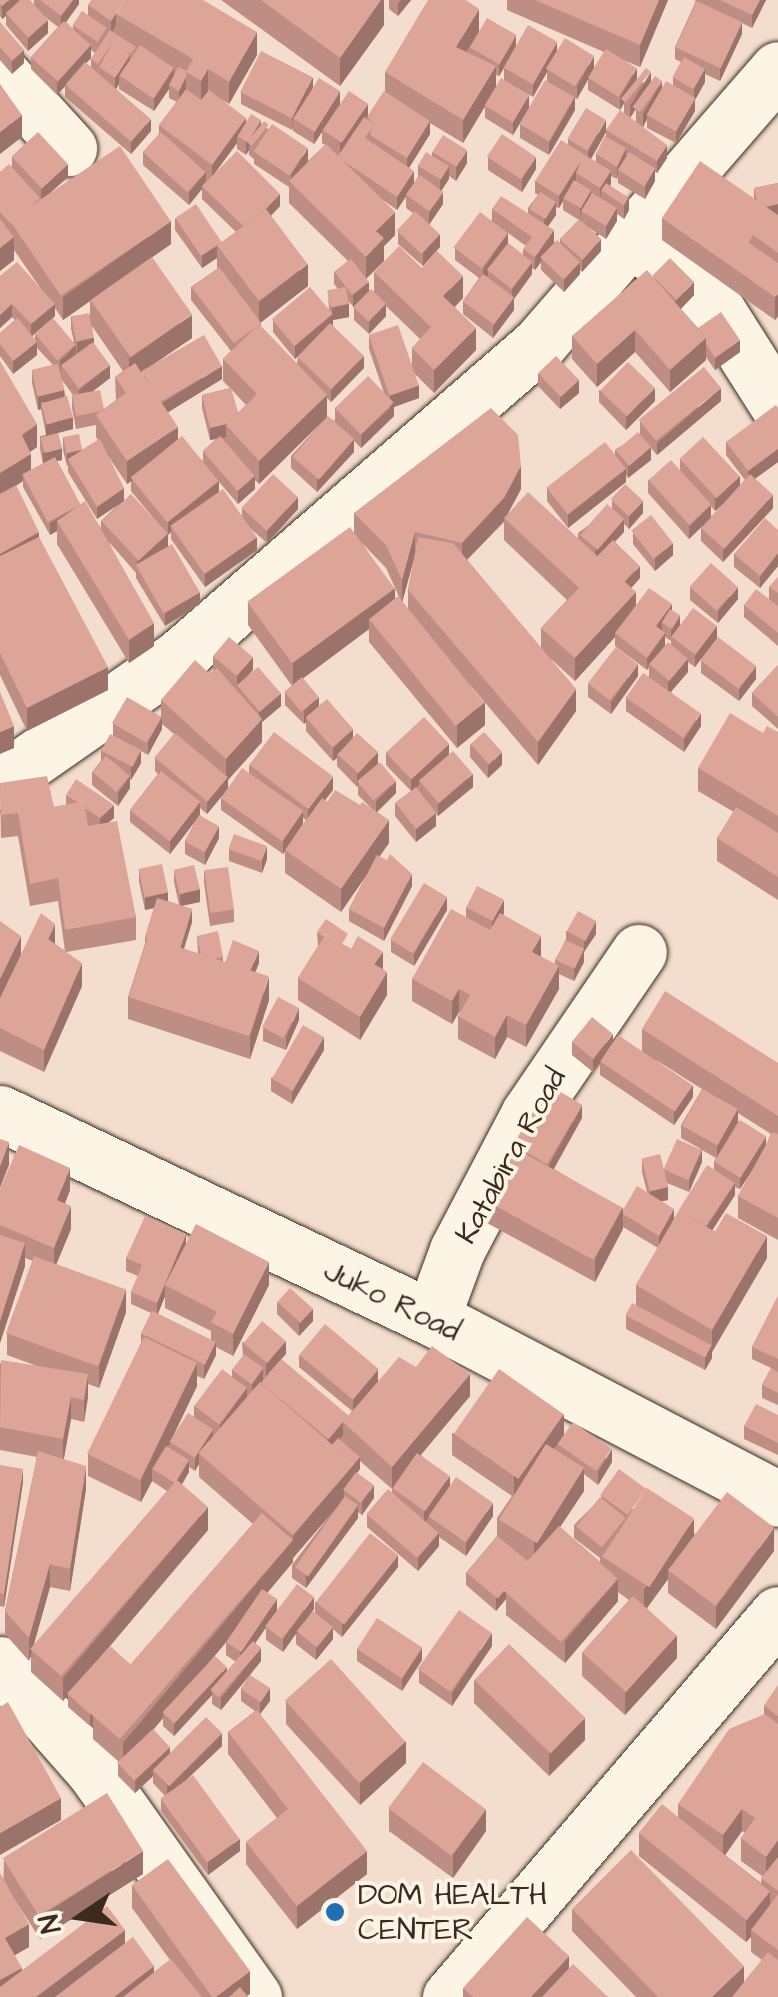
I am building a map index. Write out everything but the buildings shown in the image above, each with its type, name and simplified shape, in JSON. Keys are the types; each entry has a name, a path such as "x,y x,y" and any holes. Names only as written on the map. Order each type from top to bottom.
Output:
{"street":[{"path":"0,782 178,658 539,344 778,69"},
{"path":"0,72 70,148"},
{"path":"633,238 719,312 778,406"},
{"name":"Katabira Road","path":"432,1318 458,1250 529,1113 639,952"},
{"name":"Juko Road","path":"0,1114 432,1318 778,1499"},
{"path":"450,1997 778,1614"},
{"path":"0,1664 94,1771 254,1997"}],"place":[{"name":"DOM HEALTH CENTER","path":"335,1912"}]}
